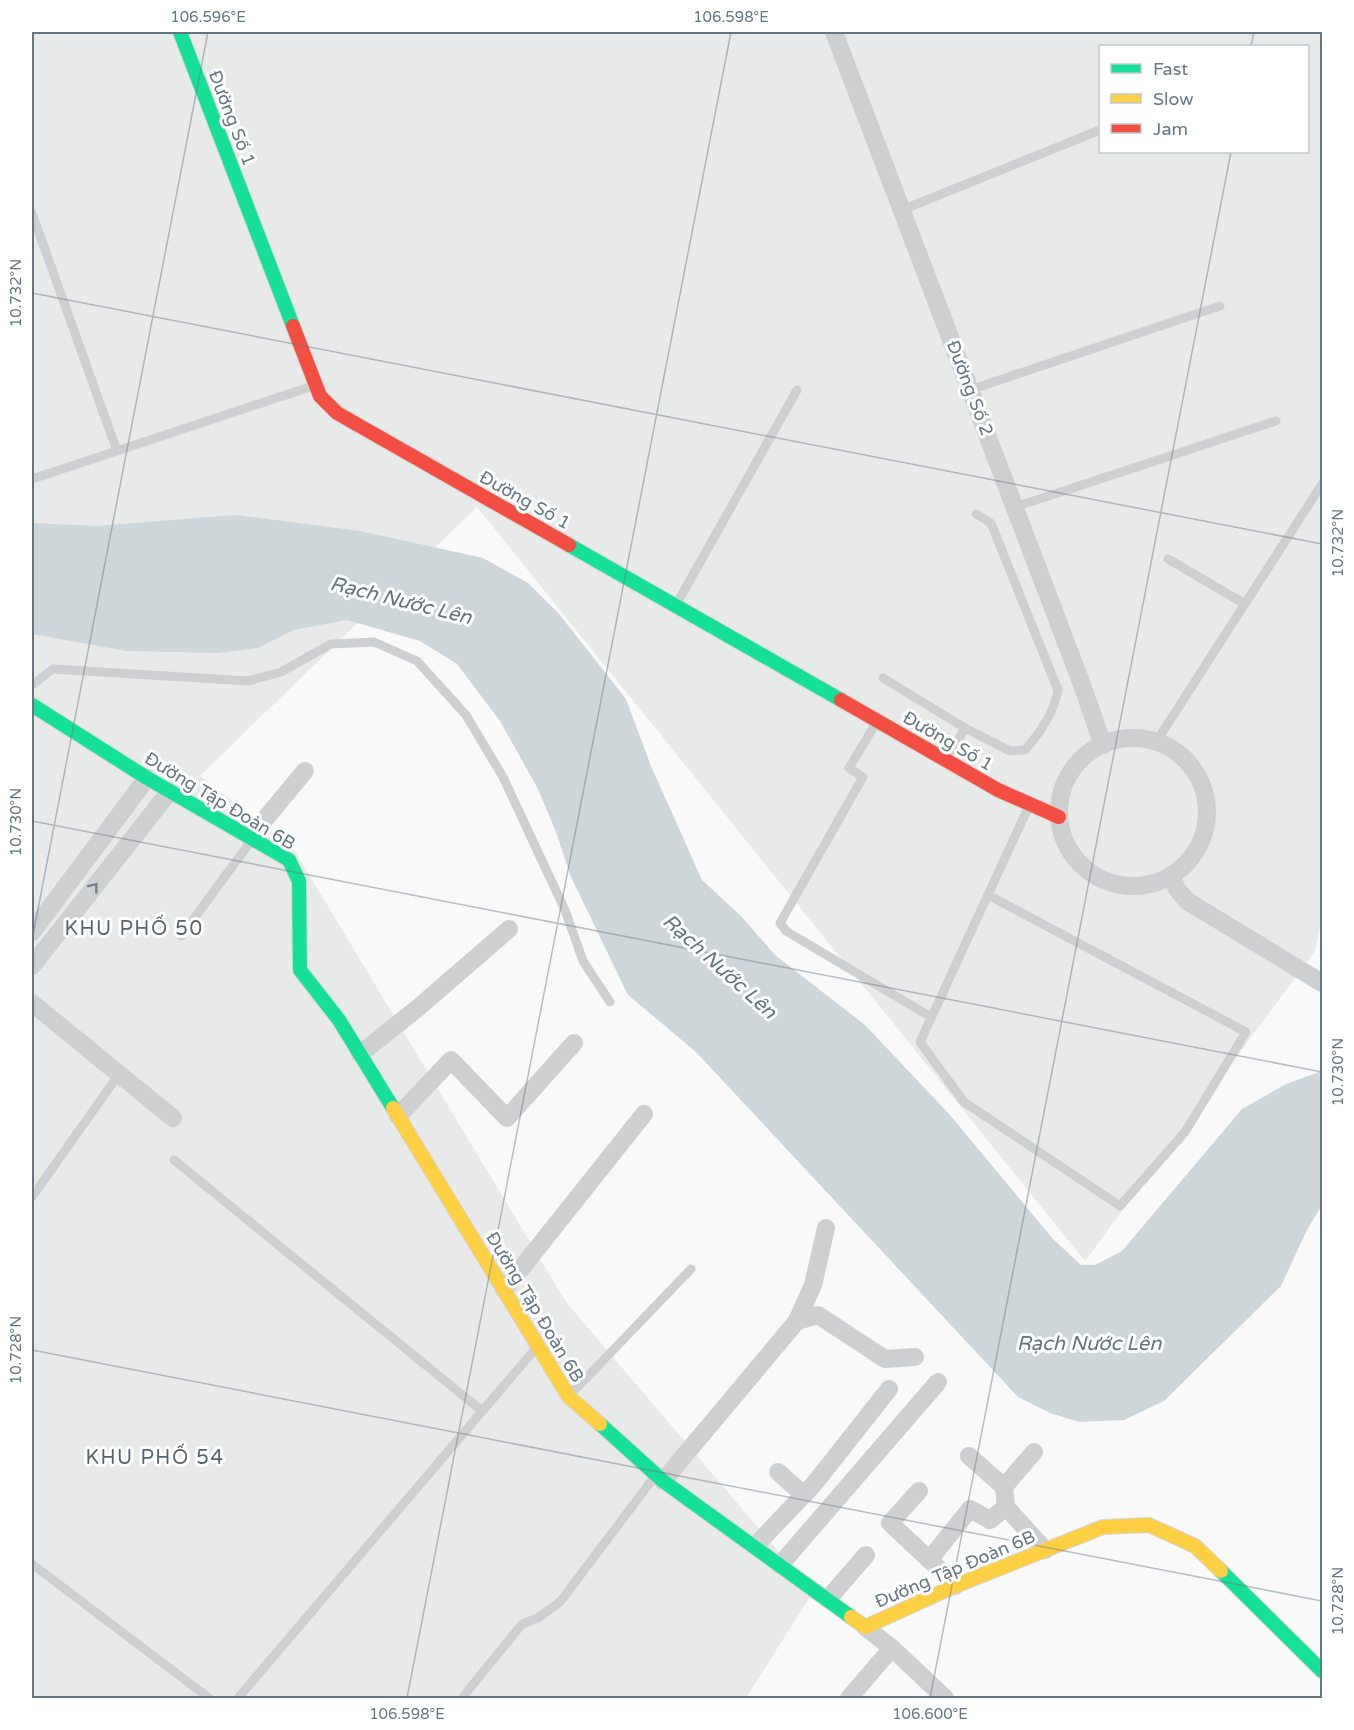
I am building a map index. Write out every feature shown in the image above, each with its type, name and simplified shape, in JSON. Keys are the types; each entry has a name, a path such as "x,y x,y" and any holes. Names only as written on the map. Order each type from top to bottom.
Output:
{"street":[{"name":"Đường Số 1","path":"180,32 315,385 320,396 337,413 998,790 1059,817"},
{"name":"Đường Số 2","path":"834,32 1103,745"},
{"name":"Đường Tập Đoàn 6B","path":"32,705 170,791 289,860 299,881 300,970 339,1020 568,1397 660,1478 865,1627 955,1586 1103,1527 1149,1525 1195,1546 1323,1671"},
{"path":"1124,739 1156,742 1183,758 1194,771 1206,800 1206,824 1199,846 1190,860 1171,875 1150,884 1118,885 1089,872 1072,854 1062,833 1059,817 1060,801 1071,772 1081,759 1103,745 1124,739"},
{"path":"251,838 305,771"},
{"path":"32,932 147,777"},
{"path":"32,966 170,791"},
{"path":"1171,875 1187,902 1323,983"},
{"path":"360,1054 509,929"},
{"path":"32,1003 174,1118"},
{"path":"398,1116 451,1060 507,1118 574,1043"},
{"path":"504,1290 644,1114"},
{"path":"660,1478 796,1321 813,1285 826,1228"},
{"path":"796,1321 818,1315 885,1359 915,1357"},
{"path":"780,1565 938,1382"},
{"path":"755,1546 804,1495 889,1389"},
{"path":"1004,1487 1034,1452"},
{"path":"969,1456 1004,1487 1006,1507 1045,1550"},
{"path":"778,1472 804,1495"},
{"path":"920,1491 890,1523 930,1559 955,1586"},
{"path":"930,1559 970,1509 990,1520 1006,1507"},
{"path":"828,1599 866,1555"},
{"path":"865,1627 892,1648 945,1698"},
{"path":"849,1698 892,1648"}],"lane":[{"path":"902,210 1099,131"},
{"path":"32,213 117,451"},
{"path":"970,390 1220,306"},
{"path":"32,479 315,385"},
{"path":"675,606 797,390"},
{"path":"1015,507 1276,421"},
{"path":"1156,742 1323,484"},
{"path":"883,678 964,728 1010,751 1025,750 1036,738 1056,701 1058,690 991,523 976,514"},
{"path":"1168,559 1245,604"},
{"path":"32,685 53,669 248,681 281,672 331,644 374,642 417,661 466,715 504,777 565,910 583,961 610,1002"},
{"path":"877,721 849,768 862,777 780,923 786,931 931,1017"},
{"path":"946,760 964,728"},
{"path":"988,895 1246,1032 1185,1132 1120,1206 964,1102 920,1042 1030,804"},
{"path":"181,936 251,838"},
{"path":"32,1197 119,1074"},
{"path":"174,1160 482,1411"},
{"path":"568,1397 691,1269"},
{"path":"238,1698 538,1346"},
{"path":"462,1698 522,1624 538,1618 560,1602 660,1478"},
{"path":"32,1564 209,1698"}],"shaded area":[{"path":"32,32 1322,32 1322,917 1315,951 1085,1261 477,507 200,776 293,848 566,1302 813,1592 746,1698 32,1698"}],"water":[{"name":"Rạch Nước Lên","path":"236,515 360,531 483,558 528,583 559,614 626,699 651,766 702,880 741,916 775,955 865,1025 950,1115 1053,1239 1081,1265 1095,1265 1122,1251 1242,1109 1286,1084 1322,1071 1322,1205 1307,1230 1281,1286 1164,1401 1124,1420 1079,1422 1050,1413 1018,1397 696,1052 628,995 571,877 538,789 500,721 457,664 420,641 347,620 294,630 258,648 218,653 127,651 32,634 32,523 96,526"}],"traffic: fast":[{"path":"180,32 293,326"},
{"path":"569,545 841,700"},
{"path":"32,705 147,778 289,860 299,881 300,970 339,1020 393,1108"},
{"path":"600,1424 663,1481 851,1617"},
{"path":"1221,1571 1322,1671"}],"traffic: slow":[{"path":"393,1108 569,1397 600,1424"},
{"path":"851,1617 865,1627 955,1586 1103,1527 1149,1525 1195,1546 1221,1571"}],"traffic: jam":[{"path":"293,326 320,396 337,413 569,545"},
{"path":"841,700 998,790 1059,817"}],"district":[{"name":"KHU PHỐ 50","path":"134,928"},
{"name":"KHU PHỐ 54","path":"155,1457"}]}
